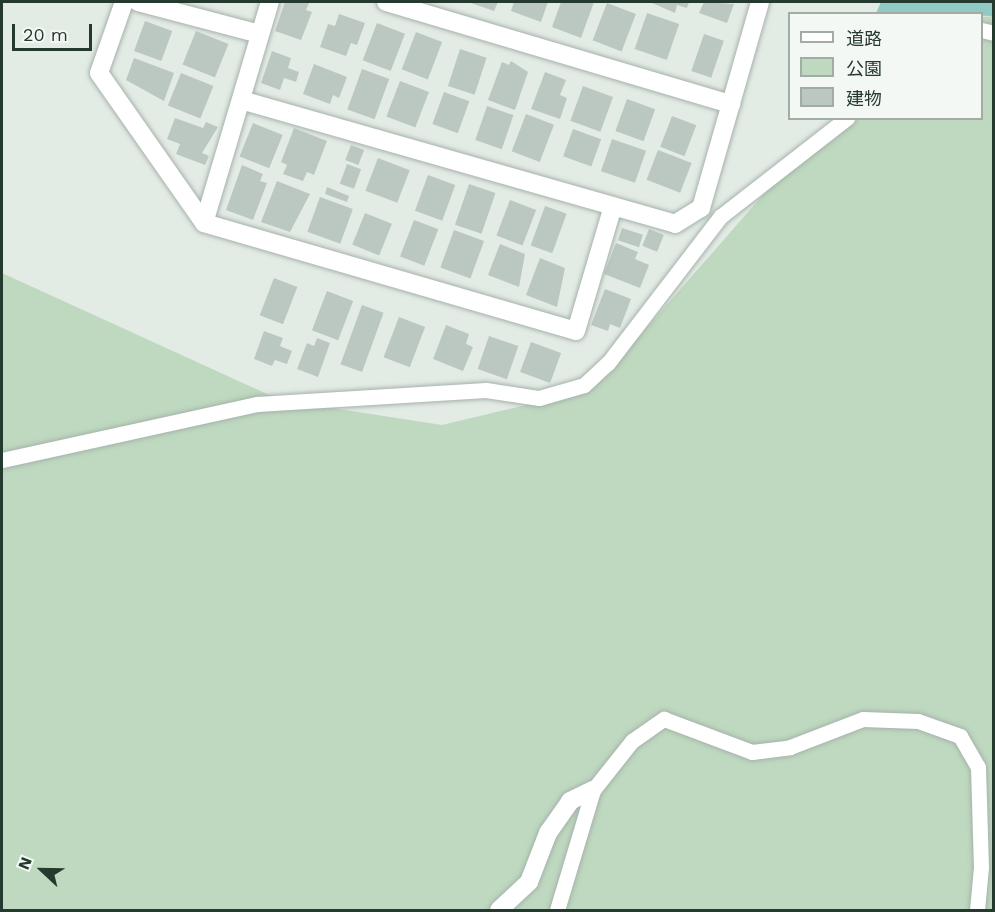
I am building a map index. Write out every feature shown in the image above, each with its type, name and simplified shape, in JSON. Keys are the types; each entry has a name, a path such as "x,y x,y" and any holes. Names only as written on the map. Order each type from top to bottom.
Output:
{"street":[{"path":"124,2 99,73 204,224 576,331 613,206"},
{"path":"138,2 260,34"},
{"path":"204,224 270,2"},
{"path":"386,2 731,104"},
{"path":"241,100 675,224 701,208 760,2"},
{"path":"499,910 529,882 548,832 570,801 593,790"}],"lane":[{"path":"2,460 256,404 486,390 539,398 584,385 608,363 721,216 844,120"},
{"path":"557,910 593,790 632,741 664,719 752,752 790,747 862,719 918,721 960,736 978,767 981,867 977,910"}],"green space":[{"path":"993,16 993,910 2,910 2,273 280,400 442,425 593,389 777,179 842,120 983,120 983,17"}],"water":[{"path":"881,2 993,2 993,16 983,16 983,12 876,12"}],"building":[{"path":"285,2 309,3 306,10 312,12 301,40 275,31"},
{"path":"468,2 498,2 494,11"},
{"path":"514,2 548,2 541,22 511,11"},
{"path":"561,2 594,2 581,38 552,27"},
{"path":"650,2 689,2 687,8 677,5 675,13"},
{"path":"704,2 734,4 727,23 699,13"},
{"path":"607,3 636,14 622,51 593,40"},
{"path":"647,13 679,24 667,60 635,49"},
{"path":"339,14 365,23 357,45 351,43 346,56 320,47 328,24 335,26"},
{"path":"145,21 172,31 161,61 134,51"},
{"path":"377,23 405,34 391,71 363,60"},
{"path":"196,31 228,44 215,77 183,64"},
{"path":"416,32 442,42 428,79 402,69"},
{"path":"704,34 724,41 711,78 691,71"},
{"path":"460,49 487,58 475,95 448,86"},
{"path":"272,51 291,58 288,68 299,72 296,82 284,78 280,90 261,83"},
{"path":"134,58 174,73 164,101 126,80"},
{"path":"511,61 528,72 515,110 488,100 502,62 509,65"},
{"path":"314,64 347,77 339,98 333,95 330,104 303,94"},
{"path":"362,69 389,79 375,119 347,109"},
{"path":"545,72 566,80 560,95 567,98 560,119 531,109"},
{"path":"181,73 213,86 200,119 168,105"},
{"path":"400,81 429,92 415,128 386,116"},
{"path":"583,86 613,97 600,132 570,121"},
{"path":"444,92 469,101 458,133 432,124"},
{"path":"627,99 655,109 644,141 615,131"},
{"path":"487,106 513,115 502,149 475,140"},
{"path":"526,114 554,125 540,162 512,151"},
{"path":"672,116 696,125 684,156 660,147"},
{"path":"175,118 203,128 206,122 218,127 202,153 209,156 205,165 176,154 180,144 167,139"},
{"path":"253,123 283,135 269,168 240,156"},
{"path":"294,128 327,141 314,175 307,172 303,181 283,174 287,165 281,162"},
{"path":"573,129 601,139 591,167 563,156"},
{"path":"612,139 646,151 635,183 601,171"},
{"path":"351,145 364,150 358,165 345,160"},
{"path":"658,150 692,163 680,193 647,180"},
{"path":"378,158 410,170 397,203 365,191"},
{"path":"347,164 361,169 354,189 340,184"},
{"path":"242,165 263,174 260,181 267,183 253,220 226,210"},
{"path":"428,175 455,185 442,221 415,211"},
{"path":"277,181 310,194 290,232 261,222"},
{"path":"469,184 495,193 481,234 455,225"},
{"path":"327,187 349,196 347,202 325,194"},
{"path":"320,197 353,209 340,244 307,232"},
{"path":"510,200 536,210 523,246 496,235"},
{"path":"545,206 567,214 552,253 531,245"},
{"path":"365,213 392,224 379,255 352,245"},
{"path":"414,220 438,229 424,266 400,256"},
{"path":"622,228 643,235 639,247 618,240"},
{"path":"649,229 664,235 657,252 642,246"},
{"path":"454,230 484,241 470,279 440,268"},
{"path":"616,243 638,252 635,259 649,265 640,288 604,274"},
{"path":"500,244 525,254 519,287 488,275"},
{"path":"540,258 565,268 557,307 526,295"},
{"path":"274,278 297,287 283,324 260,315"},
{"path":"605,289 631,299 620,328 610,324 608,331 591,325"},
{"path":"327,291 353,301 338,340 312,330"},
{"path":"362,305 384,313 362,372 340,364"},
{"path":"399,317 425,327 410,367 384,357"},
{"path":"446,325 469,334 466,344 473,347 463,371 433,359"},
{"path":"264,331 283,338 280,346 292,351 287,364 275,360 272,366 254,359"},
{"path":"489,336 518,346 507,379 478,369"},
{"path":"317,338 330,343 318,377 297,369 307,343 314,346"},
{"path":"531,342 561,353 550,383 520,372"}]}
